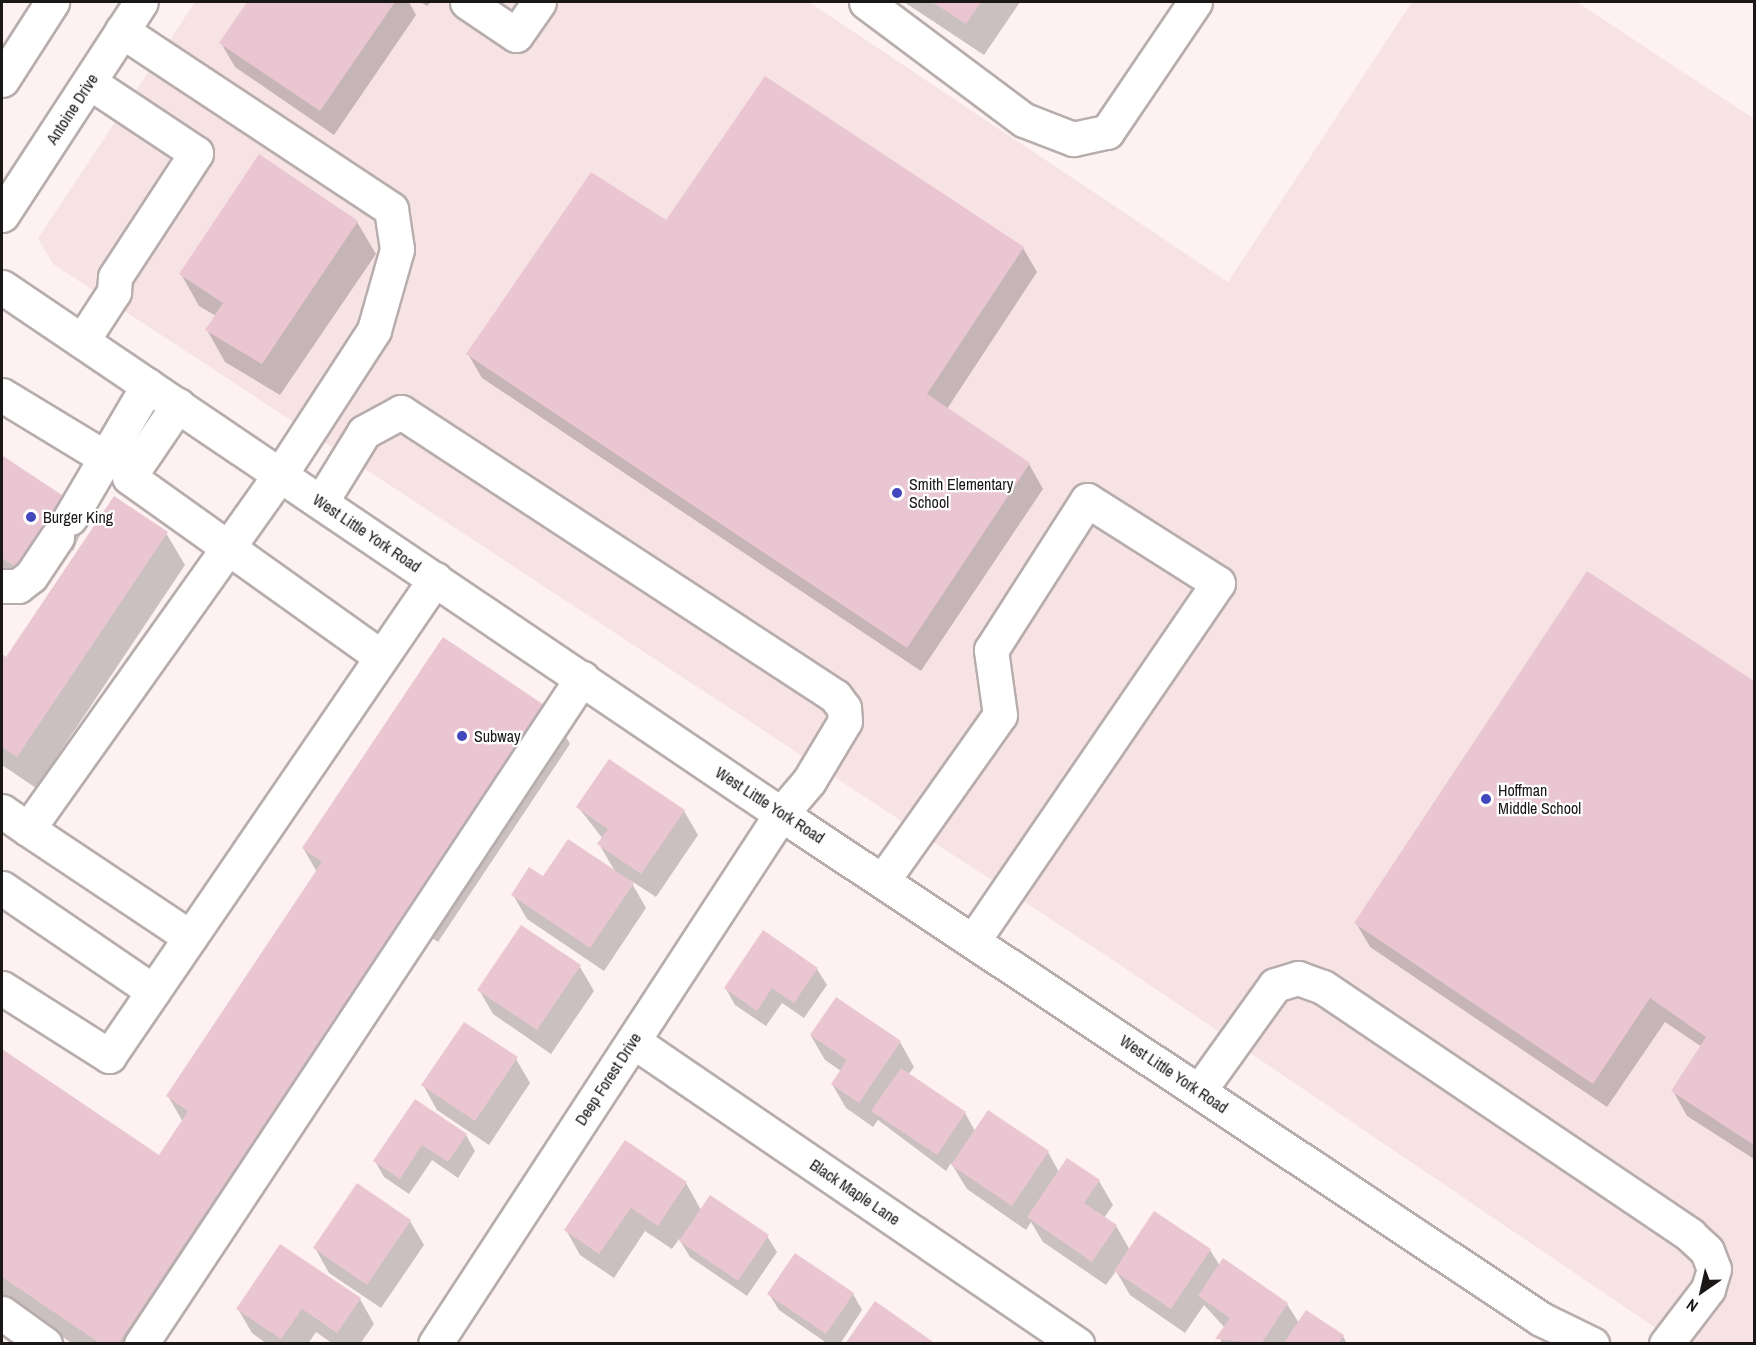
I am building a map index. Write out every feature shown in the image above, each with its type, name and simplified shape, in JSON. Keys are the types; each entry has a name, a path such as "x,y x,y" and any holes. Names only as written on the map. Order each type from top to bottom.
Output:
{"street":[{"path":"2,77 52,2"},
{"name":"Antoine Drive","path":"2,215 141,2"},
{"path":"467,2 516,34 539,2"},
{"path":"866,2 1024,120 1073,139 1107,132 1195,2"},
{"path":"122,31 391,208 397,249 374,330 280,475 15,820 190,937"},
{"path":"82,341 114,292 115,277 196,153 89,82"},
{"name":"West Little York Road","path":"2,287 781,814 975,940 1541,1319 1592,1344"},
{"path":"2,586 18,586 31,576 109,460 148,385"},
{"path":"2,395 109,460"},
{"path":"178,405 129,477 381,657"},
{"name":"Deep Forest Drive","path":"321,502 364,432 401,412 836,696 845,721 809,781 781,814 435,1344"},
{"path":"883,880 1000,715 991,650 1087,500 1218,583 975,940"},
{"path":"2,988 109,1056 435,579"},
{"path":"141,1344 582,678"},
{"path":"2,888 153,991"},
{"path":"1199,1090 1275,985 1298,978 1323,987 1690,1234 1707,1251 1714,1269 1708,1289 1666,1344"},
{"name":"Black Maple Lane","path":"633,1041 1077,1344"},
{"path":"2,1313 45,1344"},
{"name":"West Little York Road","path":"1541,1319 1564,1344"}],"shaded area":[{"path":"195,2 809,2 1228,282 1412,2 1577,2 1754,119 1754,1343 1678,1343 1113,960 53,264 38,238"}],"building":[{"path":"247,2 395,2 320,111 219,43"},
{"path":"932,2 981,2 966,24"},
{"path":"765,76 1024,247 927,394 1030,463 907,648 466,354 591,172 666,220"},
{"path":"259,154 358,221 262,364 205,330 223,303 179,274"},
{"path":"3,456 71,501 81,525 68,544 23,572 2,558"},
{"path":"114,496 168,532 17,757 2,747 2,654 6,657"},
{"path":"1587,571 1754,681 1754,1145 1671,1091 1706,1037 1650,998 1593,1084 1354,923"},
{"path":"443,637 553,711 419,911 410,905 118,1344 101,1344 2,1277 2,1049 159,1155 188,1111 166,1096 322,862 302,848"},
{"path":"609,759 685,810 641,874 597,844 608,829 576,807"},
{"path":"568,839 634,883 590,948 511,895 529,867 543,876"},
{"path":"521,925 581,965 537,1030 477,990"},
{"path":"763,930 818,968 794,1003 772,988 757,1011 724,988"},
{"path":"836,997 901,1041 859,1103 831,1084 847,1060 810,1035"},
{"path":"464,1022 518,1057 475,1121 421,1085"},
{"path":"901,1068 966,1112 937,1155 871,1111"},
{"path":"415,1099 467,1134 448,1162 422,1145 400,1179 373,1161"},
{"path":"988,1110 1049,1151 1012,1206 951,1165"},
{"path":"625,1140 687,1182 658,1226 631,1208 599,1254 564,1230"},
{"path":"1067,1158 1100,1180 1084,1203 1117,1225 1092,1262 1027,1217"},
{"path":"357,1183 411,1220 367,1285 313,1248"},
{"path":"710,1195 769,1235 738,1281 679,1241"},
{"path":"1154,1211 1211,1249 1171,1309 1114,1271"},
{"path":"280,1244 361,1298 337,1333 302,1309 281,1339 236,1309"},
{"path":"795,1253 854,1293 826,1334 767,1294"},
{"path":"1223,1258 1288,1303 1261,1344 1215,1339 1230,1318 1198,1296"},
{"path":"875,1301 936,1344 845,1344"},
{"path":"1306,1310 1344,1335 1338,1344 1283,1344"}],"place":[{"name":"Smith Elementary School","path":"897,493"},
{"name":"Burger King","path":"31,517"},
{"name":"Subway","path":"462,736"},
{"name":"Hoffman Middle School","path":"1486,799"}]}
